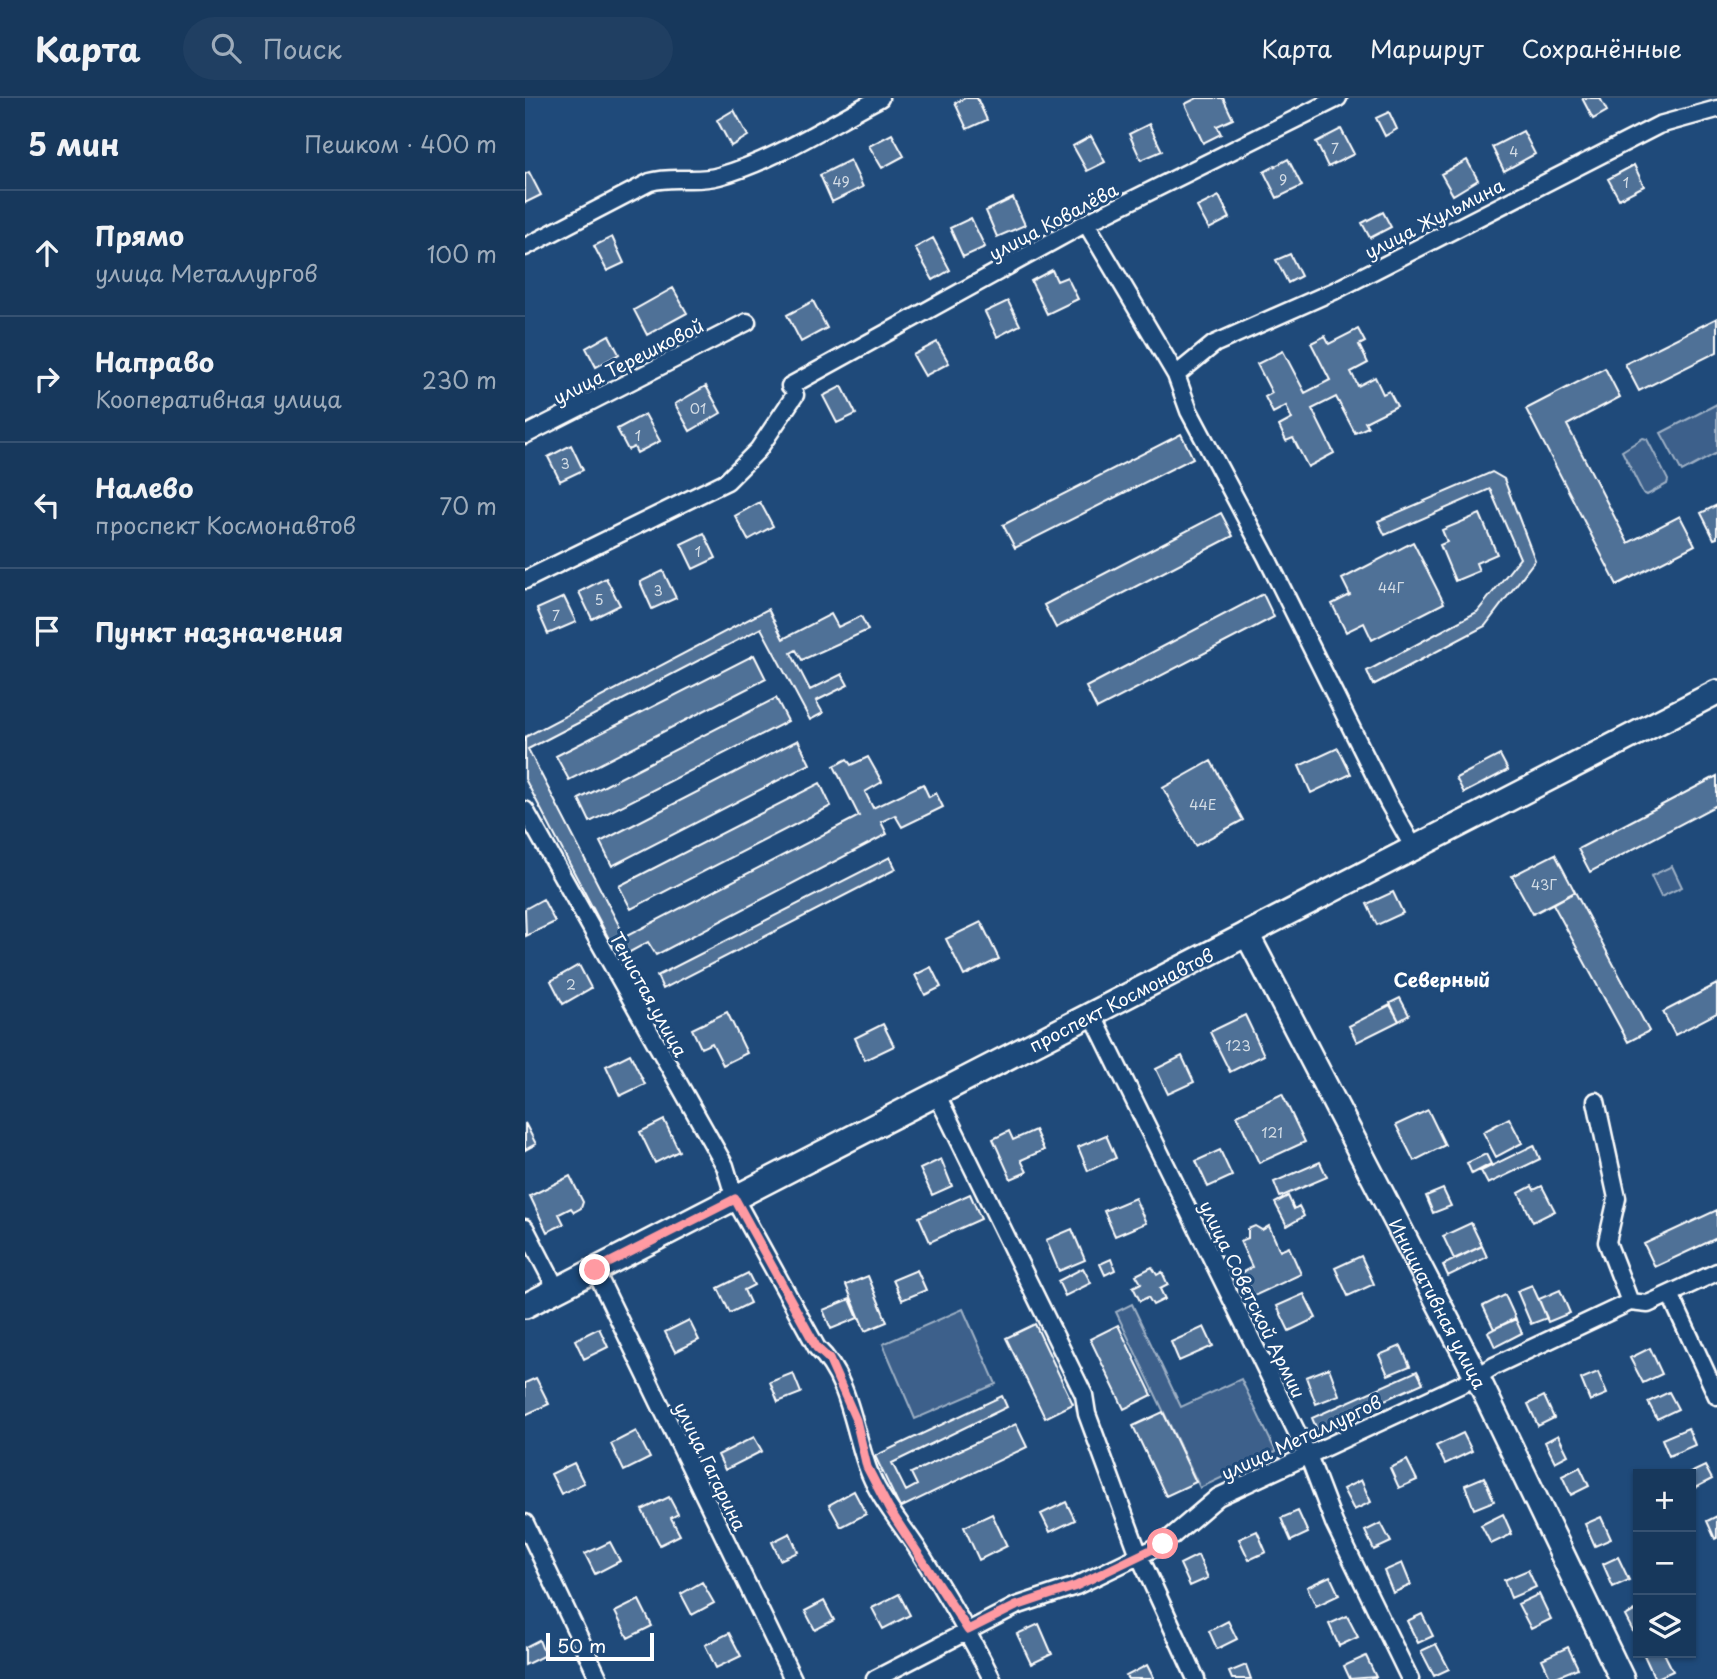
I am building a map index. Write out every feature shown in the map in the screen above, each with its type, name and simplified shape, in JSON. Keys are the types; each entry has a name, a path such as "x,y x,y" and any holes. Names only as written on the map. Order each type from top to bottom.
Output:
{"main road":[{"name":"проспект Космонавтов","path":"525,1306 1415,850 1717,692"},
{"name":"Инициативная улица","path":"1247,934 1477,1377 1622,1679"}],"street":[{"path":"525,247 650,182 669,176 689,179 717,177 765,159 880,98"},
{"name":"улица Ковалёва","path":"525,580 727,481 758,450 793,391 1086,223 1338,98"},
{"name":"улица Жульмина","path":"1176,375 1214,344 1335,292 1659,125 1717,109"},
{"path":"1086,223 1176,375 1189,411 1266,555 1388,802 1415,850"},
{"name":"улица Терешковой","path":"525,435 747,322"},
{"name":"Тенистая улица","path":"525,810 725,1166 735,1199 817,1348 829,1359 856,1420 867,1467 889,1509 968,1630 992,1679"},
{"name":"улица Советской Армии","path":"1092,1014 1308,1455 1334,1523 1410,1679"},
{"path":"937,1095 1084,1395 1087,1414 1139,1555 1196,1679"},
{"path":"1595,1101 1617,1198 1607,1242 1630,1302"},
{"path":"525,1228 557,1290"},
{"name":"улица Гагарина","path":"595,1270 793,1679"},
{"name":"улица Металлургов","path":"875,1679 1016,1606 1076,1586 1163,1544 1218,1497 1477,1377 1494,1366 1630,1302 1648,1304 1717,1272"},
{"path":"1670,1294 1717,1396"},
{"path":"525,1523 599,1679"}],"shaded area":[{"path":"1717,404 1717,453 1682,472 1661,433"},
{"path":"1643,438 1647,439 1668,480 1667,484 1647,495 1643,493 1622,451"},
{"path":"1672,866 1682,887 1661,897 1651,876"},
{"path":"1132,1304 1181,1407 1241,1379 1276,1452 1200,1488 1116,1312"},
{"path":"963,1309 996,1384 915,1419 883,1344"}],"building":[{"path":"965,98 977,98 987,120 967,129 955,103"},
{"path":"1197,98 1223,98 1233,119 1217,126 1221,134 1203,143 1185,104"},
{"path":"1582,98 1600,98 1607,111 1593,119"},
{"path":"734,110 748,136 731,146 717,120"},
{"path":"1389,112 1397,129 1385,136 1376,118"},
{"path":"1149,124 1162,151 1141,160 1129,134"},
{"path":"1341,129 1354,154 1328,167 1316,142"},
{"path":"1523,131 1535,154 1504,171 1492,147"},
{"path":"892,134 904,156 882,168 869,146"},
{"path":"1091,136 1105,162 1087,171 1073,146"},
{"path":"1288,159 1302,186 1277,198 1264,172"},
{"path":"850,160 863,187 832,202 820,175"},
{"path":"1467,160 1478,180 1453,195 1441,174"},
{"path":"1634,165 1644,186 1619,199 1608,179"},
{"path":"529,172 541,195 525,203 525,174"},
{"path":"1219,196 1230,218 1209,229 1197,207"},
{"path":"1013,198 1025,225 997,237 986,211"},
{"path":"1383,212 1391,227 1370,238 1362,223"},
{"path":"971,218 985,247 963,257 950,228"},
{"path":"612,237 624,263 607,271 594,246"},
{"path":"933,238 950,270 933,280 915,248"},
{"path":"1290,254 1301,276 1288,283 1276,260"},
{"path":"1052,270 1057,281 1067,277 1078,299 1047,314 1031,281"},
{"path":"673,288 687,313 647,335 634,310"},
{"path":"813,301 827,328 801,342 787,315"},
{"path":"1008,301 1020,325 997,337 985,312"},
{"path":"1717,318 1717,352 1639,391 1625,364"},
{"path":"1358,329 1365,342 1359,345 1368,363 1351,372 1358,386 1375,377 1383,394 1389,391 1397,406 1365,422 1368,427 1355,433 1336,397 1312,409 1334,453 1308,467 1293,438 1286,441 1279,426 1292,419 1286,406 1273,413 1265,397 1272,393 1257,364 1283,351 1305,393 1330,380 1311,343 1325,336 1329,344"},
{"path":"609,335 619,354 596,367 586,348"},
{"path":"937,342 949,363 925,376 913,355"},
{"path":"1605,368 1620,397 1567,425 1628,543 1680,516 1695,545 1617,585 1526,409"},
{"path":"706,386 721,413 690,431 675,404"},
{"path":"842,386 856,414 837,423 823,396"},
{"path":"645,414 660,441 637,453 634,447 628,450 617,429"},
{"path":"1181,434 1193,458 1015,548 1003,525"},
{"path":"571,445 583,470 560,481 548,457"},
{"path":"1492,472 1504,479 1535,560 1485,626 1373,685 1367,671 1477,612 1520,558 1490,489 1385,535 1378,521"},
{"path":"760,502 773,526 748,540 735,516"},
{"path":"1717,505 1717,538 1714,539 1701,513"},
{"path":"1221,513 1233,536 1056,628 1044,605"},
{"path":"1480,514 1497,554 1476,563 1479,571 1455,581 1440,545 1447,542 1442,530"},
{"path":"704,533 716,558 693,569 681,544"},
{"path":"1413,542 1444,603 1372,640 1364,623 1346,632 1332,604 1350,595 1342,579"},
{"path":"663,571 676,598 652,609 640,582"},
{"path":"606,578 620,605 592,619 579,592"},
{"path":"1263,594 1274,617 1097,709 1086,687"},
{"path":"564,597 576,622 548,634 537,609"},
{"path":"768,609 783,639 831,614 838,627 861,616 868,630 802,660 796,650 791,653 810,690 842,674 848,685 816,701 823,713 810,720 761,628 528,749 625,937 859,816 834,766 847,759 851,765 868,757 882,782 865,792 873,808 923,784 929,797 936,793 943,807 902,827 895,815 881,822 887,834 656,955 648,942 619,958 525,779 525,737"},
{"path":"754,655 766,679 569,780 556,756"},
{"path":"776,698 788,721 590,822 579,799"},
{"path":"798,740 810,764 612,866 600,842"},
{"path":"1338,748 1351,774 1311,793 1299,766"},
{"path":"1500,755 1508,770 1464,793 1456,778"},
{"path":"1211,761 1243,820 1195,846 1163,788"},
{"path":"1717,776 1717,805 1590,872 1578,849"},
{"path":"820,783 831,806 631,909 619,886"},
{"path":"1555,854 1575,892 1533,914 1512,876"},
{"path":"890,857 896,869 663,989 657,976"},
{"path":"1393,892 1403,913 1377,925 1367,904"},
{"path":"1575,892 1649,1031 1628,1042 1553,904"},
{"path":"543,899 555,922 526,936 525,909"},
{"path":"981,922 999,959 964,976 946,939"},
{"path":"579,965 591,988 563,1004 551,981"},
{"path":"931,967 941,987 925,995 915,975"},
{"path":"1717,984 1717,1013 1675,1035 1663,1012"},
{"path":"1400,998 1409,1015 1399,1021 1390,1003"},
{"path":"1390,1005 1399,1021 1357,1042 1349,1026"},
{"path":"727,1012 747,1053 723,1065 712,1043 701,1048 692,1029"},
{"path":"1245,1015 1264,1055 1230,1072 1210,1032"},
{"path":"883,1024 894,1046 865,1060 855,1038"},
{"path":"630,1054 645,1084 620,1096 606,1066"},
{"path":"1182,1056 1194,1082 1168,1094 1156,1069"},
{"path":"1282,1094 1305,1142 1259,1163 1237,1115"},
{"path":"1428,1110 1445,1145 1414,1161 1396,1125"},
{"path":"1509,1118 1522,1143 1496,1157 1483,1132"},
{"path":"664,1120 679,1151 655,1163 640,1132"},
{"path":"525,1123 536,1144 525,1150"},
{"path":"1035,1130 1044,1150 1021,1160 1027,1172 1011,1179 993,1139 1009,1131 1013,1140"},
{"path":"1106,1135 1116,1158 1088,1171 1078,1147"},
{"path":"1534,1145 1540,1159 1488,1184 1481,1171"},
{"path":"1220,1150 1232,1176 1208,1187 1196,1161"},
{"path":"1486,1154 1491,1164 1472,1174 1467,1163"},
{"path":"941,1159 952,1186 932,1195 920,1169"},
{"path":"1320,1162 1327,1177 1280,1197 1274,1182"},
{"path":"570,1176 583,1202 581,1208 574,1212 571,1208 559,1214 564,1224 547,1232 530,1196"},
{"path":"1532,1186 1534,1190 1542,1186 1555,1211 1533,1222 1519,1193"},
{"path":"1443,1189 1451,1206 1433,1213 1426,1196"},
{"path":"970,1194 981,1219 930,1242 919,1217"},
{"path":"1288,1196 1294,1209 1299,1206 1304,1216 1287,1226 1275,1203"},
{"path":"1135,1198 1146,1223 1115,1236 1104,1211"},
{"path":"1717,1210 1717,1238 1655,1267 1644,1244"},
{"path":"1471,1223 1482,1246 1454,1259 1443,1236"},
{"path":"1255,1226 1262,1230 1269,1226 1280,1251 1289,1247 1301,1274 1254,1296 1243,1272 1252,1267 1240,1241 1248,1238 1248,1229"},
{"path":"1072,1229 1085,1260 1059,1271 1046,1240"},
{"path":"1482,1246 1487,1257 1448,1276 1443,1265"},
{"path":"1361,1256 1374,1284 1348,1296 1335,1268"},
{"path":"1111,1259 1115,1270 1105,1275 1100,1264"},
{"path":"1152,1267 1157,1275 1162,1272 1168,1285 1160,1289 1165,1299 1153,1305 1148,1297 1140,1301 1133,1287 1141,1283 1136,1275"},
{"path":"1083,1268 1091,1283 1065,1296 1058,1281"},
{"path":"917,1270 926,1290 902,1300 893,1280"},
{"path":"748,1273 754,1285 744,1290 750,1303 730,1313 718,1288"},
{"path":"868,1276 887,1322 865,1331 846,1285"},
{"path":"1532,1285 1547,1318 1531,1324 1517,1291"},
{"path":"1560,1290 1570,1313 1548,1322 1539,1299"},
{"path":"1304,1294 1316,1318 1289,1331 1277,1306"},
{"path":"1505,1295 1516,1319 1494,1329 1483,1306"},
{"path":"850,1299 858,1318 831,1329 823,1310"},
{"path":"1515,1318 1522,1333 1495,1347 1488,1332"},
{"path":"689,1320 699,1340 675,1352 665,1332"},
{"path":"1035,1324 1073,1404 1045,1418 1006,1338"},
{"path":"1118,1325 1152,1395 1124,1409 1090,1339"},
{"path":"1204,1327 1213,1346 1179,1361 1171,1342"},
{"path":"599,1328 608,1347 584,1359 575,1340"},
{"path":"1401,1346 1410,1366 1388,1375 1379,1355"},
{"path":"1650,1348 1662,1374 1643,1383 1630,1358"},
{"path":"1329,1368 1339,1395 1316,1404 1306,1377"},
{"path":"1417,1371 1423,1383 1317,1430 1312,1418"},
{"path":"1598,1372 1607,1394 1590,1401 1581,1379"},
{"path":"793,1373 801,1393 778,1402 770,1382"},
{"path":"536,1378 549,1404 525,1415 525,1383"},
{"path":"1669,1392 1678,1409 1657,1419 1648,1402"},
{"path":"1002,1396 1007,1407 892,1463 906,1491 917,1485 911,1473 1016,1424 1027,1447 900,1508 875,1456"},
{"path":"1544,1396 1554,1418 1538,1426 1528,1404"},
{"path":"1163,1412 1196,1482 1166,1496 1133,1426"},
{"path":"1688,1428 1695,1445 1669,1456 1662,1439"},
{"path":"636,1431 650,1458 624,1471 611,1444"},
{"path":"1463,1433 1472,1451 1445,1464 1436,1446"},
{"path":"1558,1435 1568,1455 1555,1462 1545,1442"},
{"path":"754,1437 762,1451 725,1470 718,1455"},
{"path":"1407,1460 1417,1480 1399,1488 1390,1468"},
{"path":"574,1463 584,1483 561,1494 551,1474"},
{"path":"1705,1466 1712,1479 1696,1487 1696,1470"},
{"path":"1580,1467 1589,1486 1571,1495 1562,1476"},
{"path":"1484,1477 1494,1501 1474,1509 1465,1485"},
{"path":"1361,1480 1371,1502 1354,1510 1343,1489"},
{"path":"854,1491 866,1514 841,1527 829,1505"},
{"path":"669,1497 678,1514 671,1518 680,1535 660,1545 642,1510"},
{"path":"1066,1502 1075,1520 1050,1532 1041,1514"},
{"path":"1298,1511 1308,1533 1291,1541 1281,1518"},
{"path":"992,1514 1007,1546 979,1560 964,1527"},
{"path":"1503,1514 1512,1534 1491,1544 1481,1525"},
{"path":"1717,1516 1717,1538 1715,1539 1707,1521"},
{"path":"1601,1517 1611,1539 1595,1546 1585,1524"},
{"path":"1381,1523 1391,1542 1374,1550 1365,1531"},
{"path":"1257,1531 1266,1552 1249,1560 1239,1539"},
{"path":"790,1533 798,1552 780,1560 772,1542"},
{"path":"610,1542 620,1561 595,1574 585,1554"},
{"path":"1198,1555 1208,1578 1190,1586 1180,1564"},
{"path":"1618,1557 1629,1580 1613,1587 1603,1564"},
{"path":"1402,1563 1411,1585 1393,1593 1384,1571"},
{"path":"1528,1570 1536,1587 1511,1598 1504,1580"},
{"path":"1330,1576 1339,1595 1316,1606 1307,1587"},
{"path":"702,1582 714,1603 692,1615 681,1594"},
{"path":"899,1594 910,1615 883,1629 872,1608"},
{"path":"1539,1594 1551,1619 1531,1629 1518,1604"},
{"path":"639,1600 652,1626 628,1638 615,1612"},
{"path":"824,1601 834,1620 815,1630 805,1611"},
{"path":"1633,1612 1633,1631 1625,1616"},
{"path":"1422,1614 1433,1636 1418,1643 1407,1621"},
{"path":"1347,1616 1358,1637 1339,1646 1329,1624"},
{"path":"1228,1621 1237,1639 1217,1649 1209,1631"},
{"path":"1039,1624 1052,1654 1031,1664 1017,1634"},
{"path":"729,1633 741,1656 716,1668 705,1645"},
{"path":"539,1640 545,1655 525,1665 525,1647"},
{"path":"1436,1644 1449,1669 1434,1676 1421,1651"},
{"path":"1568,1647 1578,1668 1551,1679 1542,1659"},
{"path":"1366,1656 1376,1677 1350,1679 1344,1666"},
{"path":"1645,1658 1666,1658 1673,1671 1655,1679"},
{"path":"1147,1665 1154,1679 1128,1679 1126,1676"},
{"path":"1246,1665 1251,1679 1232,1679 1229,1672"}],"district":[{"name":"Северный","path":"1442,979"}],"route":[{"path":"595,1270 735,1199 817,1348 829,1359 856,1420 867,1467 889,1509 968,1630 1016,1606 1076,1586 1163,1544"}]}
